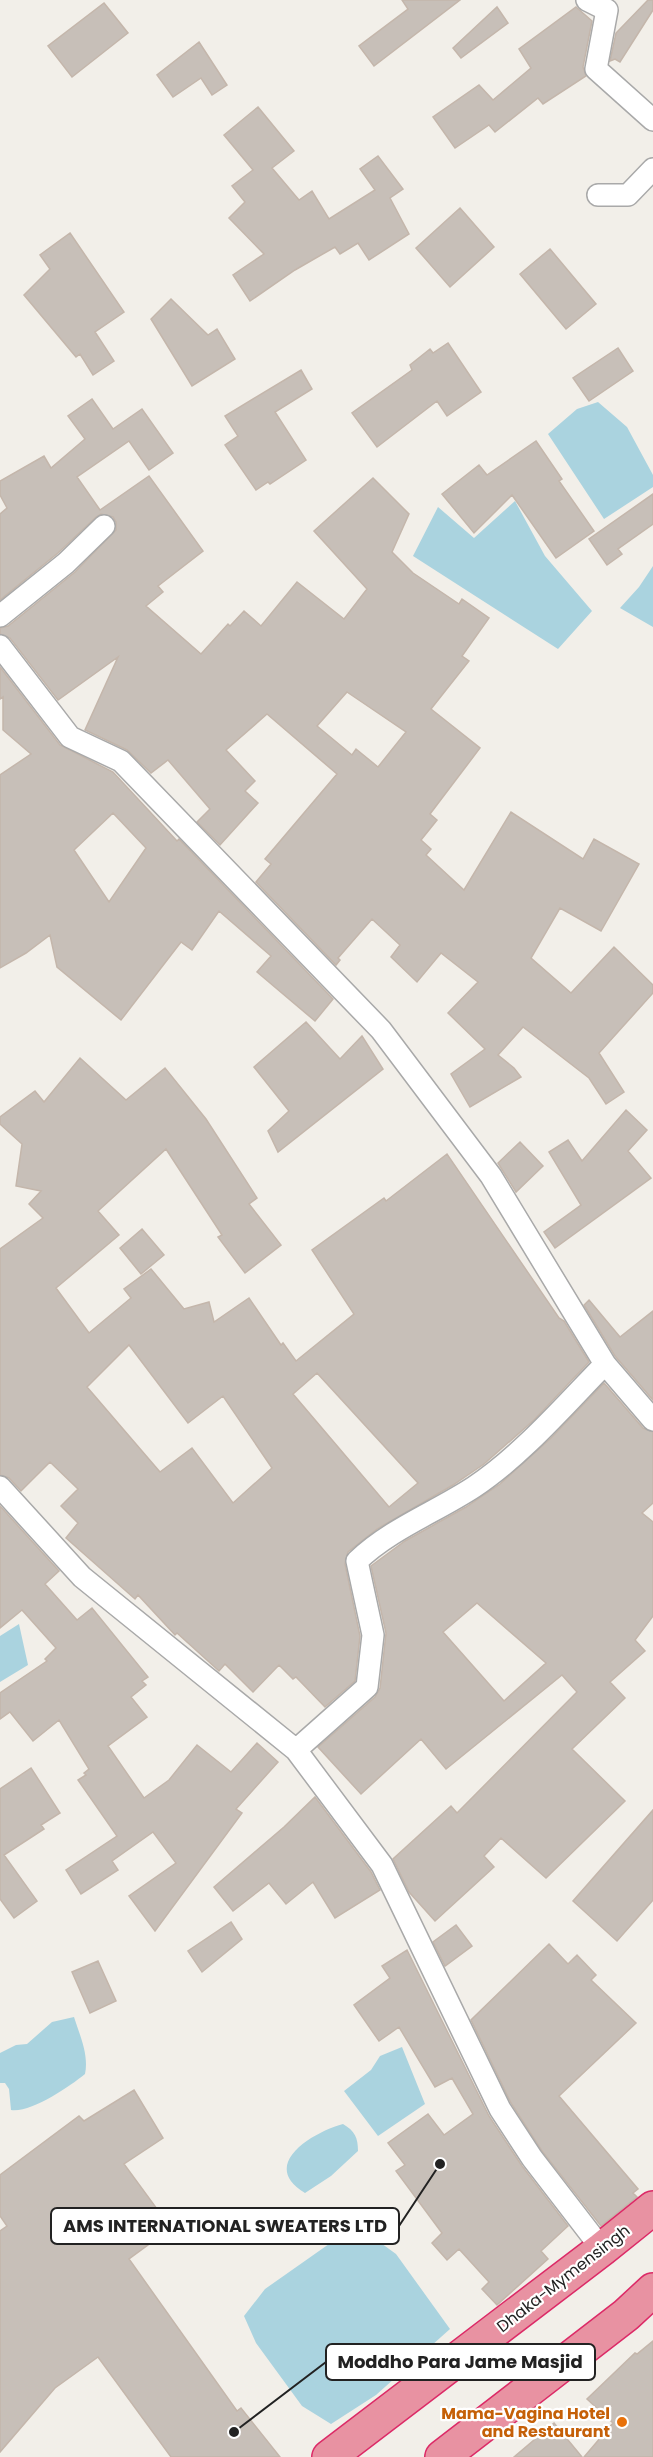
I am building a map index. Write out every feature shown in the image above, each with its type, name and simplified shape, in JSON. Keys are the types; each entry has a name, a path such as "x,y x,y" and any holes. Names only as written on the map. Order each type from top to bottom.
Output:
{"highway":[{"name":"Dhaka-Mymensingh","path":"329,2457 653,2208"},
{"path":"442,2457 626,2315 653,2290"}],"street":[{"path":"587,0 608,10 596,69 653,120"},
{"path":"598,195 628,195 653,169"},
{"path":"0,616 66,563 104,526"},
{"path":"0,646 70,737 121,761 381,1030 491,1176 605,1364 653,1420"},
{"path":"296,1750 367,1687 373,1635 357,1561 375,1546 476,1486 534,1437 605,1364"},
{"path":"0,1487 82,1577 296,1750 382,1865 500,2109 532,2158 602,2249"}],"water":[{"path":"598,402 627,427 653,475 653,487 604,519 548,434 577,409"},
{"path":"515,501 545,556 592,611 558,649 413,556 438,507 474,538"},
{"path":"653,566 653,627 620,608 639,587"},
{"path":"19,1624 28,1665 0,1682 0,1636"},
{"path":"74,2017 85,2053 85,2074 60,2092 39,2103 19,2110 11,2110 9,2089 5,2083 0,2083 0,2053 16,2045 27,2044 52,2022"},
{"path":"402,2047 425,2104 378,2136 344,2091 371,2070 380,2056"},
{"path":"343,2124 355,2135 358,2151 331,2176 305,2193 292,2182 287,2172 288,2161 305,2142"},
{"path":"356,2225 396,2254 450,2329 376,2395 331,2424 302,2406 256,2343 244,2316 265,2289"}],"building":[{"path":"402,0 460,0 374,66 359,46 408,9"},
{"path":"648,0 653,0 653,10 620,62 615,59 610,61 616,33"},
{"path":"104,3 128,33 72,77 48,46"},
{"path":"497,7 508,23 461,58 453,48"},
{"path":"576,7 592,21 583,67 586,76 543,104 538,98 495,132 489,125 455,148 433,117 479,85 493,100 531,68 519,49"},
{"path":"199,42 227,85 212,95 201,78 173,97 157,75"},
{"path":"258,107 294,151 272,168 299,200 312,191 329,219 375,190 360,169 378,156 403,189 390,198 409,234 369,260 358,243 340,254 335,247 295,270 250,301 233,275 264,254 229,218 245,202 232,186 253,170 224,135"},
{"path":"460,208 494,247 450,287 416,248"},
{"path":"70,233 124,312 95,332 114,361 93,375 80,354 76,357 24,295 50,269 40,255"},
{"path":"550,249 596,304 566,329 520,274"},
{"path":"171,299 208,335 217,329 235,359 192,386 151,319"},
{"path":"448,343 481,392 447,416 437,401 377,447 352,413 412,370 410,365 430,349 433,353"},
{"path":"618,348 633,371 589,401 573,378"},
{"path":"301,370 312,389 275,412 306,460 270,484 268,482 256,490 225,445 238,436 225,416"},
{"path":"92,399 113,429 142,409 173,453 149,470 129,441 77,477 100,510 149,476 203,551 158,586 163,592 146,606 201,654 228,624 230,626 244,611 261,626 297,582 344,619 367,589 314,531 373,478 409,514 392,552 413,573 459,604 462,599 489,618 462,656 469,661 431,709 480,748 430,814 437,820 421,840 431,849 426,855 464,890 511,812 583,859 594,839 639,864 601,931 560,908 531,958 571,993 614,947 653,985 653,993 599,1053 624,1092 606,1104 589,1078 523,1027 498,1055 521,1077 470,1107 451,1074 485,1049 448,1013 478,982 441,953 417,982 391,957 400,945 372,919 338,958 340,960 336,965 256,882 271,864 265,859 337,774 267,714 226,750 255,781 245,791 258,803 220,845 197,822 210,809 168,760 151,773 127,750 85,730 118,657 58,700 10,638 0,634 0,628 8,626 75,572 116,530 113,517 101,514 96,517 58,553 0,600 0,514 7,508 0,495 0,481 44,456 51,468 85,439 68,416","holes":["347,692 406,732 378,767 356,749 352,755 317,726"]},
{"path":"536,441 562,479 559,481 594,531 556,558 512,495 474,533 442,494 479,465 487,475"},
{"path":"653,494 653,524 618,549 622,554 607,565 589,539"},
{"path":"0,667 60,745 113,772 177,841 179,839 333,999 315,1021 257,972 271,956 219,911 192,950 181,942 121,1020 57,967 50,935 26,953 0,968 0,775 31,754 3,730 3,697 0,699","holes":["113,813 146,848 109,902 74,850"]},
{"path":"306,1022 340,1059 362,1036 383,1069 278,1152 268,1131 289,1111 254,1067"},
{"path":"80,1058 126,1100 165,1068 206,1119 257,1198 249,1204 281,1245 245,1273 218,1237 222,1235 166,1149 98,1211 119,1235 56,1288 89,1333 131,1298 124,1289 151,1269 184,1309 209,1302 214,1322 249,1298 281,1345 283,1343 296,1361 354,1314 312,1250 384,1198 386,1201 447,1154 559,1318 564,1321 589,1362 534,1420 484,1464 453,1485 377,1529 348,1552 345,1564 360,1636 355,1681 325,1707 296,1677 293,1679 279,1665 253,1692 225,1664 219,1671 177,1633 175,1635 138,1595 135,1599 66,1538 78,1523 61,1506 78,1489 50,1462 21,1491 9,1478 0,1475 0,1249 43,1218 29,1204 41,1191 16,1186 22,1144 0,1124 0,1117 35,1091 44,1102","holes":["129,1345 188,1423 223,1396 272,1468 233,1503 192,1448 160,1472 87,1387","317,1373 418,1483 389,1507 293,1394"]},
{"path":"626,1110 647,1130 628,1151 651,1178 555,1248 544,1232 581,1205 549,1152 568,1140 582,1161"},
{"path":"520,1142 543,1166 516,1192 498,1163"},
{"path":"142,1229 164,1255 141,1274 120,1248"},
{"path":"589,1300 620,1337 653,1311 653,1400 615,1356 584,1305"},
{"path":"604,1383 643,1428 653,1432 653,1503 642,1513 653,1522 653,1616 635,1640 645,1651 610,1682 625,1698 572,1749 625,1801 546,1878 501,1838 484,1856 494,1867 435,1921 409,1892 393,1859 451,1806 457,1813 577,1692 562,1675 446,1769 421,1739 361,1794 318,1747 375,1697 380,1688 386,1633 371,1566 405,1541 466,1507 500,1484 551,1438","holes":["477,1603 546,1663 504,1701 443,1632"]},
{"path":"0,1506 59,1571 45,1584 77,1620 92,1608 148,1677 142,1681 146,1685 131,1697 147,1717 108,1746 144,1798 169,1780 197,1745 231,1772 257,1743 278,1762 236,1809 242,1813 155,1931 129,1896 176,1863 153,1832 112,1861 118,1870 81,1894 66,1870 117,1836 78,1780 86,1775 84,1773 89,1769 59,1720 33,1741 10,1712 0,1719 0,1693 47,1661 45,1659 56,1648 22,1610 0,1628"},
{"path":"31,1768 60,1813 41,1825 44,1829 4,1855 37,1901 14,1918 0,1899 0,1789"},
{"path":"315,1797 371,1872 380,1890 335,1918 313,1882 286,1904 269,1883 233,1911 214,1887"},
{"path":"653,1810 653,1900 617,1941 573,1901"},
{"path":"231,1922 242,1939 202,1972 188,1951"},
{"path":"456,1925 472,1946 445,1966 433,1942"},
{"path":"549,1944 568,1964 577,1955 596,1975 591,1980 636,2023 559,2096 638,2189 633,2193 637,2197 601,2226 542,2151 511,2103 471,2020"},
{"path":"407,1950 489,2116 522,2166 568,2226 541,2251 548,2259 497,2305 482,2289 489,2282 459,2249 447,2260 432,2243 442,2233 396,2171 405,2165 388,2143 428,2114 444,2135 473,2114 452,2078 435,2087 399,2027 379,2041 354,2005 390,1978 382,1966"},
{"path":"98,1961 116,2001 90,2013 72,1972"},
{"path":"134,2090 163,2138 124,2164 171,2228 129,2259 237,2411 241,2408 280,2457 171,2457 98,2357 55,2388 0,2452 0,2231 7,2226 0,2216 0,2175 79,2116 84,2121"},
{"path":"653,2341 653,2457 584,2457 613,2423 587,2399 635,2353 637,2354"},
{"path":"554,2423 582,2457 514,2457"}],"place":[{"name":"AMS INTERNATIONAL SWEATERS LTD","path":"440,2164"},
{"name":"Mama-Vagina Hotel and Restaurant","path":"622,2422"},
{"name":"Moddho Para Jame Masjid","path":"234,2432"}]}
